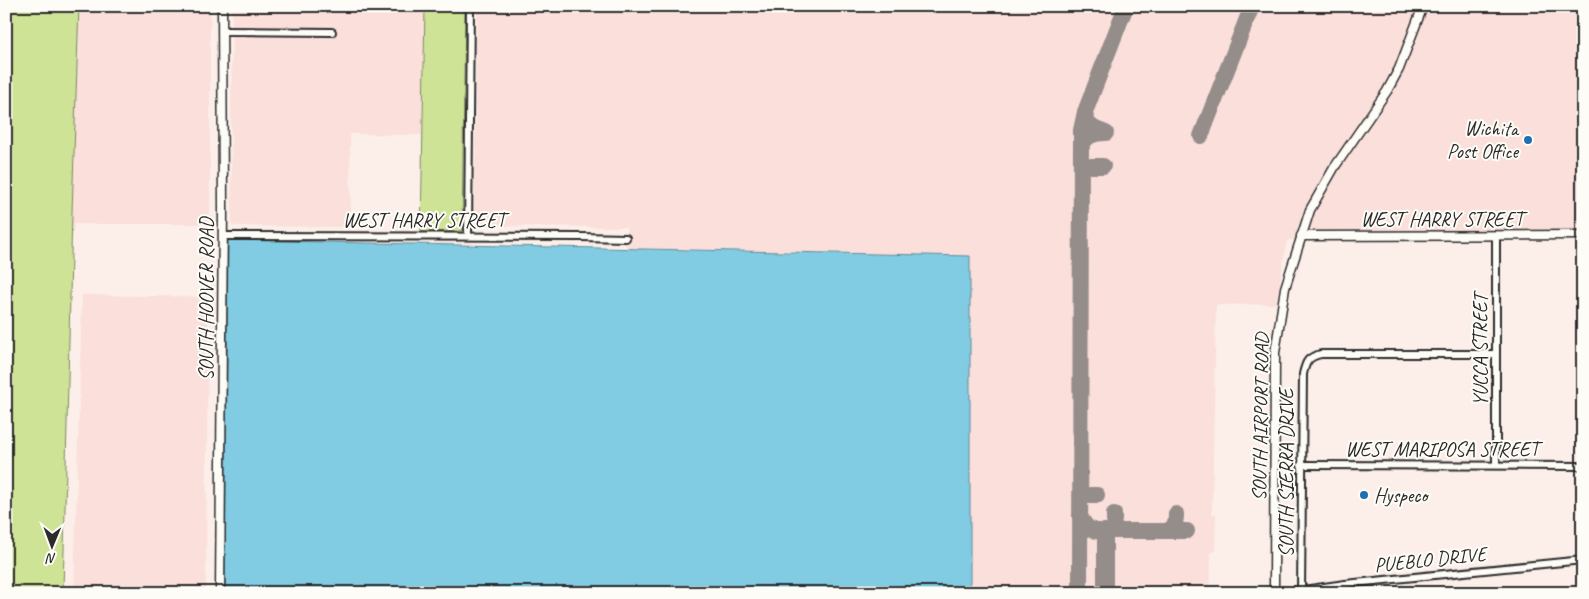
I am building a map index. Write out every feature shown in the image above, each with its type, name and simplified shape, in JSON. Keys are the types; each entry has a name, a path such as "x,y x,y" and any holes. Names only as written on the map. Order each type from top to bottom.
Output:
{"street":[{"name":"SOUTH HOOVER ROAD","path":"220,593 223,236 222,6"},
{"path":"468,236 470,6"},
{"name":"SOUTH AIRPORT ROAD","path":"1274,593 1275,353 1285,288 1310,210 1352,140 1387,91 1399,69 1423,6"},
{"path":"222,31 332,32"},
{"name":"YUCCA STREET","path":"1496,235 1496,465"},
{"name":"WEST HARRY STREET","path":"1301,236 1583,235"},
{"name":"WEST HARRY STREET","path":"223,236 626,238"},
{"name":"SOUTH SIERRA DRIVE","path":"1301,591 1301,465 1303,374 1306,363 1312,356 1330,354 1496,354"},
{"name":"WEST MARIPOSA STREET","path":"1301,465 1583,466"},
{"name":"PUEBLO DRIVE","path":"1282,593 1583,560"}],"shaded area":[{"path":"79,6 210,6 210,224 71,224"},
{"path":"232,6 425,6 422,135 350,134 351,227 232,226"},
{"path":"477,6 1583,6 1583,240 1287,240 1276,304 1216,305 1212,514 1216,514 1215,552 1211,552 1210,593 970,593 969,256 626,248 626,227 474,226"},
{"path":"82,295 208,297 206,593 74,593"}],"green space":[{"path":"6,6 79,6 63,593 6,593"},
{"path":"425,6 465,6 462,231 421,232"}],"water":[{"path":"228,240 970,256 970,593 225,593"}],"taxiway":[{"path":"1080,593 1081,130 1085,112 1126,6"},
{"path":"1201,136 1252,6"},
{"path":"1081,149 1090,136 1106,133 1091,126 1087,121 1085,112"},
{"path":"1091,166 1103,166"},
{"path":"1090,495 1097,495"},
{"path":"1114,514 1114,520"},
{"path":"1176,514 1174,524 1166,531 1187,531"},
{"path":"1080,517 1087,527 1096,531 1166,531"},
{"path":"1098,531 1105,537 1105,593"}],"place":[{"name":"Wichita Post Office","path":"1528,140"},
{"name":"Hyspeco","path":"1364,495"}]}
